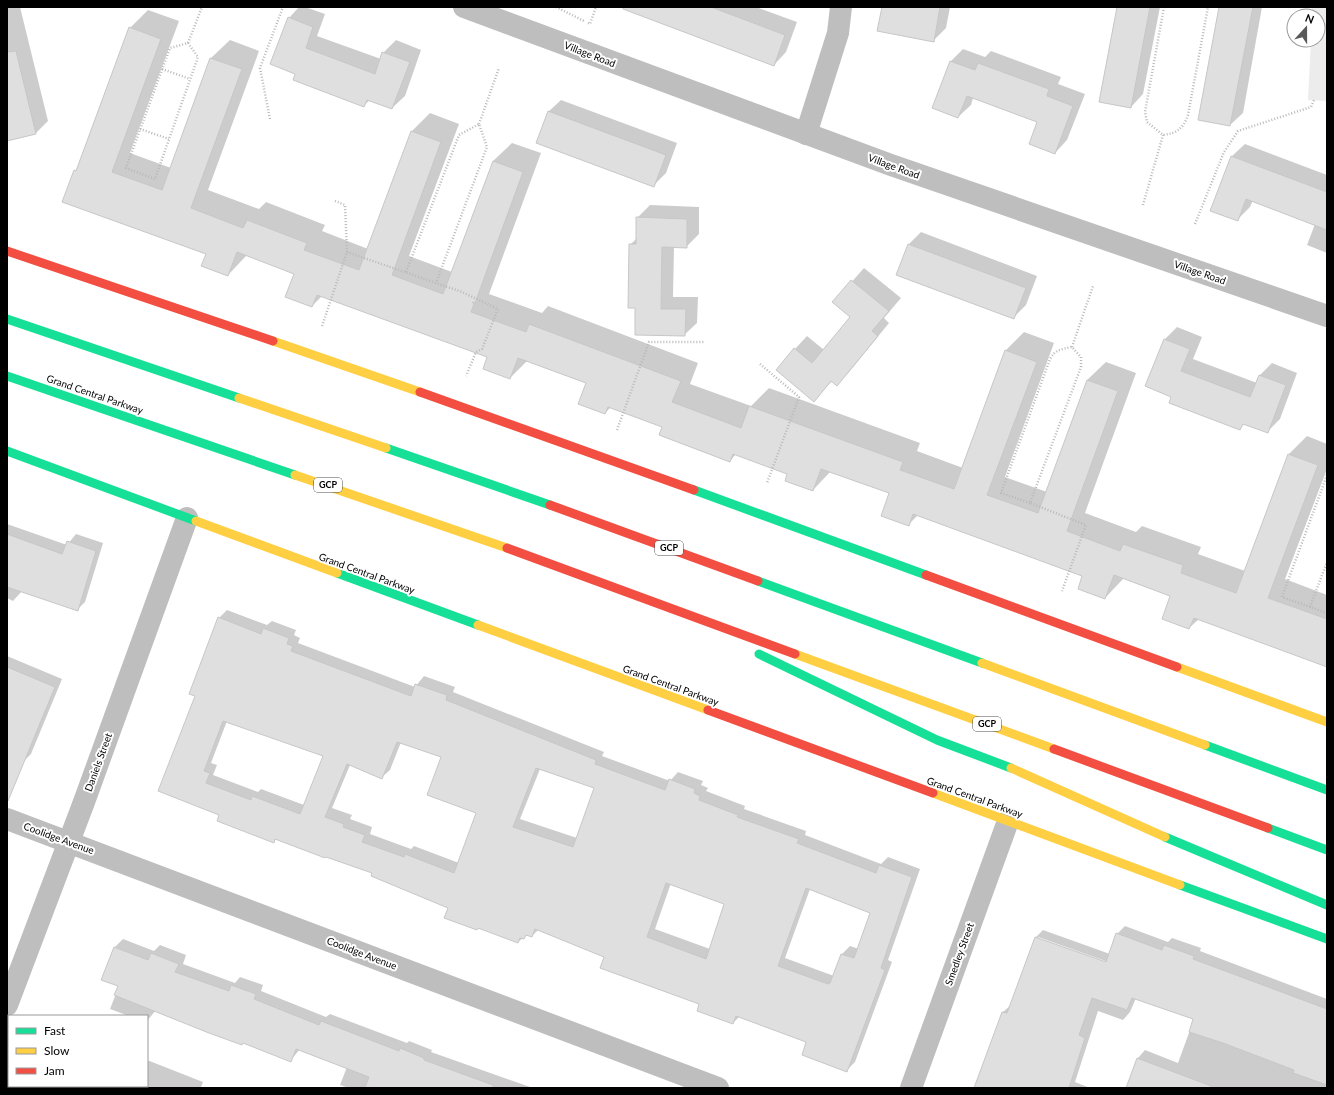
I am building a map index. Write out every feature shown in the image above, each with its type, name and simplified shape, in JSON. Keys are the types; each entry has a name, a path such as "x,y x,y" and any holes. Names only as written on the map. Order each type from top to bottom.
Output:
{"main road":[{"path":"7,251 244,331 594,453 1327,722"},
{"name":"GCP","path":"7,319 507,489 1327,790"},
{"name":"Grand Central Parkway","path":"7,376 418,517 647,599 1327,850"},
{"name":"Grand Central Parkway","path":"7,451 1327,938"},
{"path":"647,599 732,641"},
{"path":"753,651 937,740 1020,772 1184,846 1327,905"}],"street":[{"name":"Village Road","path":"464,7 806,134 1327,316"},
{"path":"806,134 838,33 842,7"},
{"name":"Daniels Street","path":"7,1005 187,518"},
{"name":"Coolidge Avenue","path":"7,819 718,1088"},
{"name":"Smedley Street","path":"910,1088 1008,821"}],"path":[{"path":"188,43 202,7"},
{"path":"270,118 260,68 283,7"},
{"path":"556,7 590,24 596,7"},
{"path":"1164,7 1145,112 1147,122 1163,135 1175,133 1184,126 1188,115 1208,7"},
{"path":"188,43 198,57 155,179 126,168 170,48 188,43"},
{"path":"436,283 487,147 479,124 499,68"},
{"path":"162,69 190,79"},
{"path":"1195,224 1224,152 1238,131 1311,107 1314,100"},
{"path":"406,272 459,135 479,124"},
{"path":"140,129 169,139"},
{"path":"1143,205 1163,135"},
{"path":"322,326 347,252 345,205 335,201"},
{"path":"347,252 436,283 498,309 482,349 476,352 466,376"},
{"path":"1072,347 1093,286"},
{"path":"617,430 649,342 704,342"},
{"path":"1030,503 1081,367 1081,357 1072,347"},
{"path":"1062,591 1086,525 1001,493 1050,359 1053,353 1059,349 1072,347"},
{"path":"760,364 799,397 767,483"},
{"path":"1327,475 1282,597 1327,613"},
{"path":"1310,607 1327,562"}],"shaded area":[{"path":"1327,7 1327,101 1308,100 1311,48 1326,48 1326,8 1312,8"}],"building":[{"path":"623,7 711,7 785,35 774,66 623,9"},
{"path":"882,7 940,7 934,42 877,31"},
{"path":"1117,7 1150,7 1131,108 1099,102"},
{"path":"1219,7 1253,7 1230,126 1198,120"},
{"path":"288,17 313,27 306,48 375,74 382,52 410,62 392,109 367,100 364,107 293,80 295,74 270,64"},
{"path":"129,27 161,39 112,172 162,190 210,58 242,69 191,208 243,228 247,220 307,243 304,250 359,270 411,131 441,142 392,275 443,294 493,161 523,172 475,303 472,302 474,304 471,312 526,332 529,324 681,381 672,402 741,428 749,406 903,462 900,470 954,489 1005,350 1037,362 987,495 1038,513 1087,380 1118,391 1067,531 1120,551 1123,544 1183,565 1181,573 1236,593 1288,454 1318,465 1268,598 1327,619 1327,667 1194,618 1189,629 1162,619 1170,596 1114,575 1105,599 1078,589 1082,576 913,514 909,526 881,516 889,493 821,469 813,491 785,481 787,474 733,454 730,462 659,435 662,427 608,407 605,414 578,404 586,383 518,358 510,379 483,369 487,357 317,295 312,307 285,297 294,274 237,252 228,276 201,266 206,254 62,202 74,170 76,171"},
{"path":"16,51 36,134 7,141 7,52"},
{"path":"950,61 975,70 978,63 1049,89 1047,96 1073,106 1055,154 1029,144 1037,122 967,96 958,118 932,108"},
{"path":"548,111 666,155 654,187 536,143"},
{"path":"1231,156 1327,192 1327,230 1246,199 1238,221 1210,211"},
{"path":"636,217 687,219 687,248 662,247 661,309 686,309 685,336 635,335 635,308 628,308 629,244 636,244"},
{"path":"908,244 1026,288 1014,319 896,275"},
{"path":"851,280 889,311 872,331 878,336 837,386 831,381 814,402 776,370 794,348 812,363 850,317 832,302"},
{"path":"1164,339 1190,349 1181,371 1250,397 1259,375 1286,385 1268,433 1243,424 1240,430 1169,403 1171,397 1145,386"},
{"path":"7,534 62,554 67,541 96,551 78,611 7,587"},
{"path":"218,617 261,634 263,628 289,638 287,644 293,646 291,651 411,696 415,684 447,695 446,700 596,760 595,764 665,790 669,779 695,789 694,793 700,796 699,800 738,815 737,817 799,839 797,843 876,873 879,865 912,877 881,968 885,970 847,1072 802,1055 806,1042 736,1016 733,1024 697,1011 699,1004 600,968 604,957 535,929 532,937 526,935 524,939 520,938 518,943 478,928 477,930 444,918 448,908 371,876 372,873 326,857 325,858 275,839 274,843 217,821 219,815 158,791 195,696 189,694","holes":["223,721 323,756 300,814 252,796 251,800 206,783 210,773 204,771","397,742 441,757 427,795 476,813 454,873 405,854 404,857 362,842 365,835 343,827 344,824 325,817 347,764 382,779","536,768 594,788 573,847 513,827","666,883 724,904 706,959 647,937","806,888 870,913 854,958 841,954 830,983 828,984 778,966"]},
{"path":"7,667 55,687 8,801 7,801"},
{"path":"1116,933 1162,950 1164,945 1194,956 1193,959 1327,1009 1327,1085 1293,1073 1294,1070 1223,1043 1189,1032 1193,1019 1132,998 1127,1010 1092,998 1079,1035 1085,1038 1069,1088 974,1088 1002,1012 1007,1013 1035,937 1106,962"},
{"path":"114,947 148,960 151,953 179,964 175,972 229,991 231,985 256,994 254,999 319,1025 321,1021 399,1051 400,1048 424,1058 424,1060 493,1085 493,1088 365,1088 369,1077 296,1049 291,1062 243,1043 242,1045 209,1033 114,995 118,986 101,980"},
{"path":"1137,1058 1211,1086 1211,1088 1126,1088"}],"traffic: fast":[{"path":"7,319 239,398"},
{"path":"7,376 295,475"},
{"path":"386,448 550,505"},
{"path":"7,451 196,521"},
{"path":"694,490 926,575"},
{"path":"337,573 478,625"},
{"path":"758,581 982,663"},
{"path":"759,654 937,740 1011,768"},
{"path":"1205,745 1327,790"},
{"path":"1268,828 1327,850"},
{"path":"1165,837 1327,905"},
{"path":"1180,885 1327,939"}],"traffic: slow":[{"path":"273,341 420,392"},
{"path":"239,398 386,448"},
{"path":"295,475 507,548"},
{"path":"196,521 337,573"},
{"path":"478,625 708,710"},
{"path":"795,654 1054,749"},
{"path":"982,663 1205,745"},
{"path":"1177,667 1327,722"},
{"path":"1011,768 1165,837"},
{"path":"933,793 1180,885"}],"traffic: jam":[{"path":"7,251 273,341"},
{"path":"420,392 694,490"},
{"path":"550,505 758,581"},
{"path":"507,548 795,654"},
{"path":"926,575 1177,667"},
{"path":"708,710 933,793"},
{"path":"1054,749 1268,828"}]}
